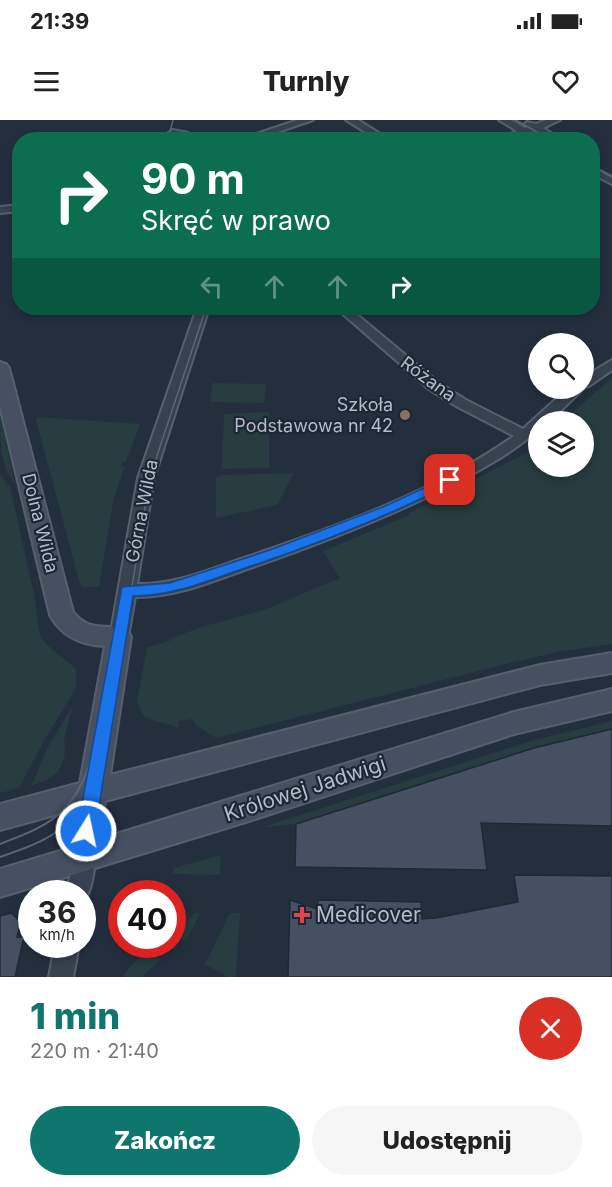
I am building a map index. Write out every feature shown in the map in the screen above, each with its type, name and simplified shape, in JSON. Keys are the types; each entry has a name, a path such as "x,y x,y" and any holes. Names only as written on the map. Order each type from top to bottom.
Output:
{"street":[{"path":"268,132 308,120"},
{"path":"351,120 372,132"},
{"path":"504,120 524,131 555,120"},
{"path":"522,120 544,132"},
{"name":"Górna Wilda","path":"84,858 87,826 146,478 201,315"},
{"name":"Różana","path":"350,315 434,386 461,403 524,435"},
{"path":"594,376 612,364"},
{"name":"Dolna Wilda","path":"0,368 62,615 70,627 82,634 119,637"},
{"path":"552,411 565,399"},
{"path":"127,590 153,591 171,588 344,528 435,488 495,456 528,432"},
{"path":"0,817 540,675 612,663"},
{"name":"Królowej Jadwigi","path":"0,883 513,723 560,710 612,700"},
{"path":"80,880 84,858"},
{"path":"61,977 65,958"}],"green space":[{"path":"612,378 612,644 558,652 510,663 216,738 196,725 192,719 179,721 178,728 142,714 137,702 147,647 170,641 170,639 201,627 264,610 340,578 323,551 410,515 409,513 528,452 528,477 594,477 594,411 574,411 588,399 594,399 594,393"},
{"path":"213,383 266,384 264,403 210,402"},
{"path":"269,412 269,468 222,469 224,414"},
{"path":"1,417 15,484 4,461"},
{"path":"37,417 140,424 126,462 122,462 121,466 125,466 114,497 99,587 83,587 80,584"},
{"path":"294,473 277,505 216,518 216,478 221,475"},
{"path":"0,475 10,487 34,594 40,635 46,644 76,669 76,688 19,788 0,793"},
{"path":"72,707 64,741 62,765 47,780 32,785 48,747"},
{"path":"612,721 612,729 534,748 296,824 263,827 531,741"},
{"path":"221,855 220,875 173,874 174,868"},
{"path":"195,913 200,913 186,941 186,922"},
{"path":"230,913 240,913 236,977 228,977 205,964"},
{"path":"138,958 161,959 142,977 123,975"}],"building":[{"path":"612,729 612,826 481,823 487,870 295,867 296,824 534,748"},
{"path":"514,875 612,876 612,977 288,977 290,900 317,909 318,900 421,902 422,919 436,918 518,902"},
{"path":"11,913 18,919 19,958 15,977 0,977 0,916"}],"tram line":[{"path":"170,132 173,120"},
{"path":"516,120 537,132"},
{"path":"600,170 612,177"},
{"path":"116,684 150,477 204,315"},
{"path":"107,684 113,647"},
{"path":"0,844 30,832 58,815 80,787 93,753 107,682"},
{"path":"0,857 31,846 52,835 74,816 86,800 102,762 117,682"}],"place":[{"name":"Szkoła Podstawowa nr 42","path":"405,415"},
{"name":"Medicover","path":"302,915"}],"route":[{"path":"86,831 127,590 153,591 171,588 275,553 344,528 450,480"}]}
